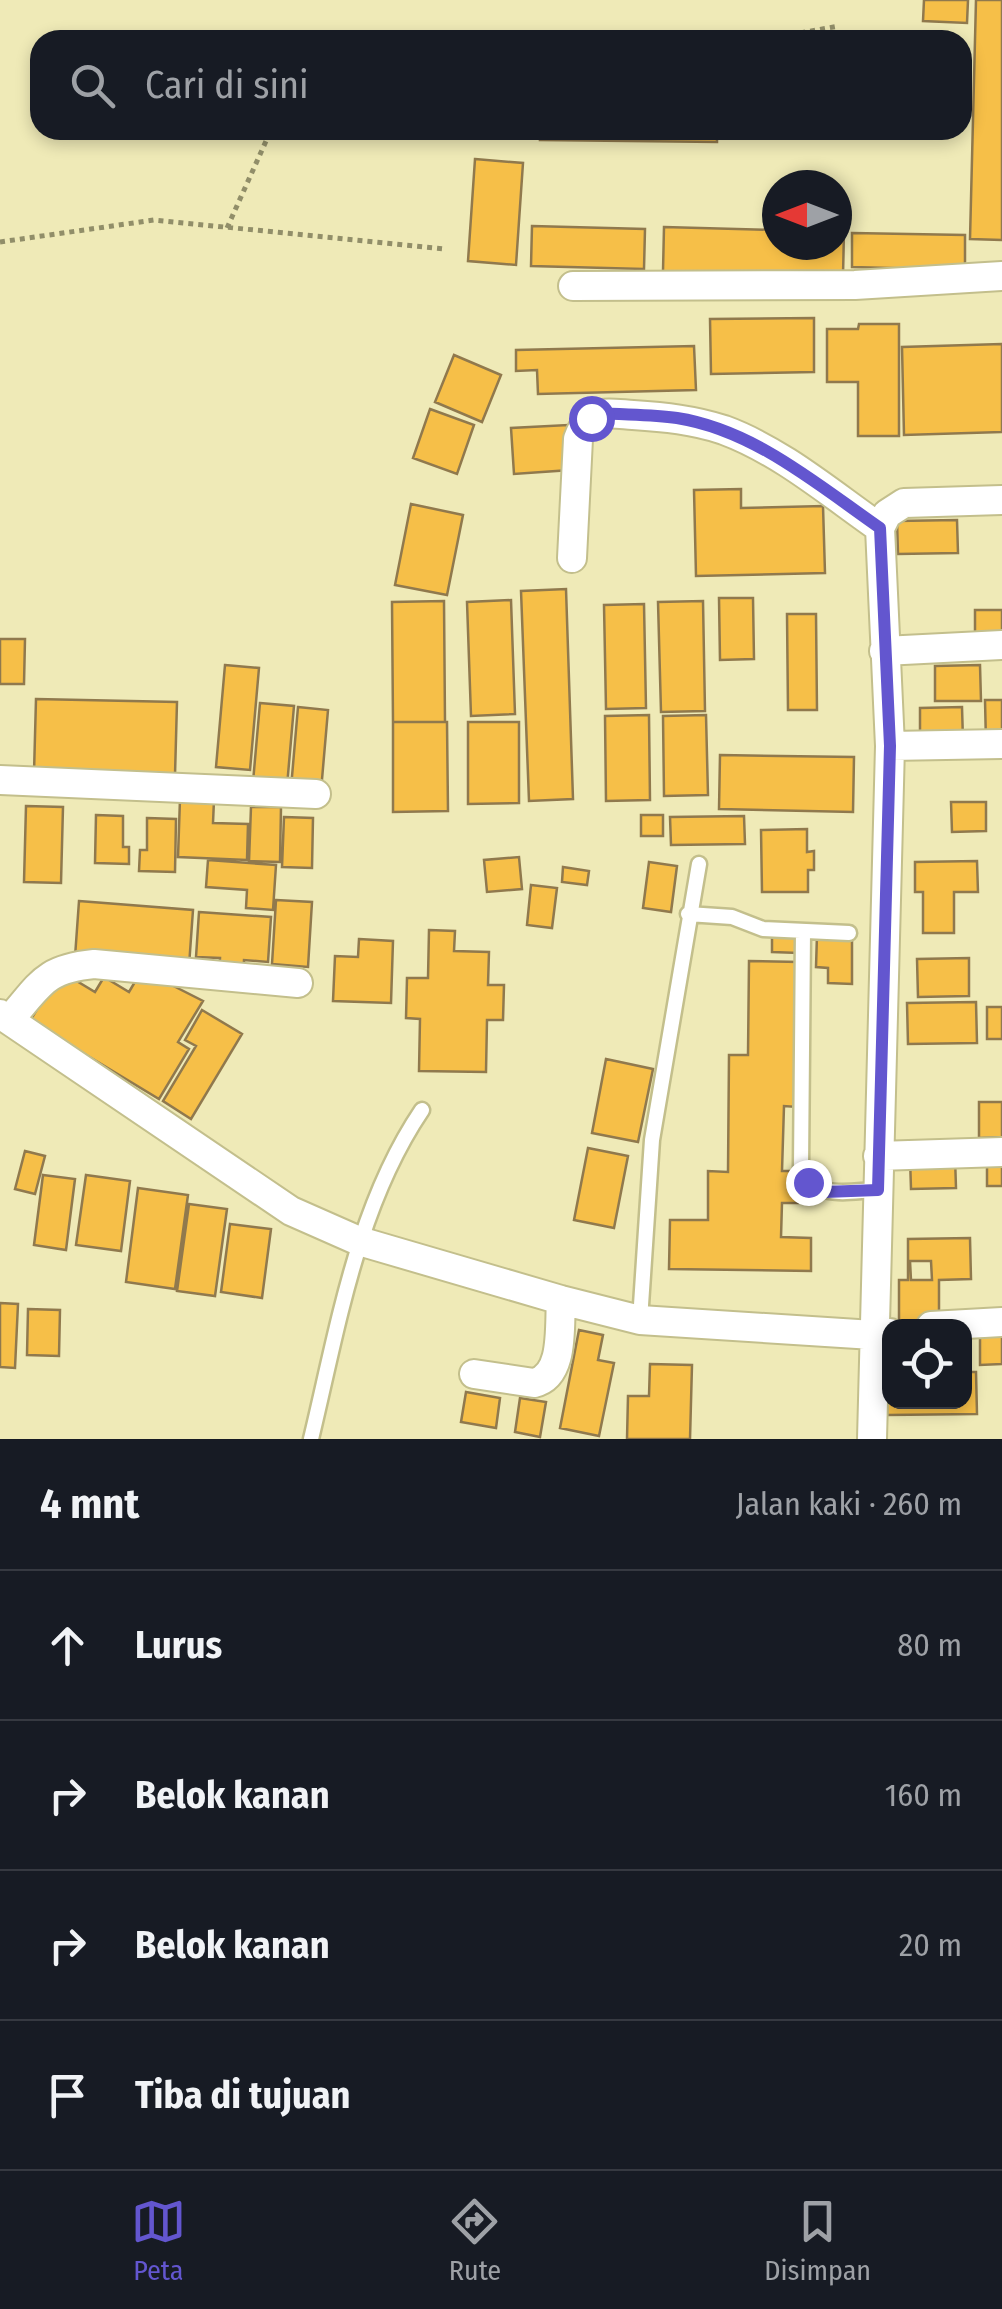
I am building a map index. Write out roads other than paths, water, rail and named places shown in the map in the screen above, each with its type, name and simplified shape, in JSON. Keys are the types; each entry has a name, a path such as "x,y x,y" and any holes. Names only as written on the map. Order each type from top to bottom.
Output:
{"street":[{"path":"574,286 855,284 1002,276"},
{"path":"572,558 578,440 584,424 599,413 678,418 726,431 778,458 880,528"},
{"path":"872,1439 881,1334 878,1156 890,746 880,528 887,514 904,502 1002,500"},
{"path":"884,651 1002,645"},
{"path":"890,746 1002,744"},
{"path":"0,780 316,794"},
{"path":"298,983 94,964 65,966 50,973 5,1017 291,1211 359,1241 640,1320 881,1334"},
{"path":"878,1156 1002,1152"},
{"path":"474,1374 543,1381 555,1366 561,1300"},
{"path":"972,1324 1002,1322"}],"lane":[{"path":"640,1320 652,1140 699,864"},
{"path":"688,914 732,916 763,929 849,933"},
{"path":"803,931 801,1167 808,1182 824,1192 878,1190"},
{"path":"311,1439 359,1241 409,1130 422,1110"}]}
